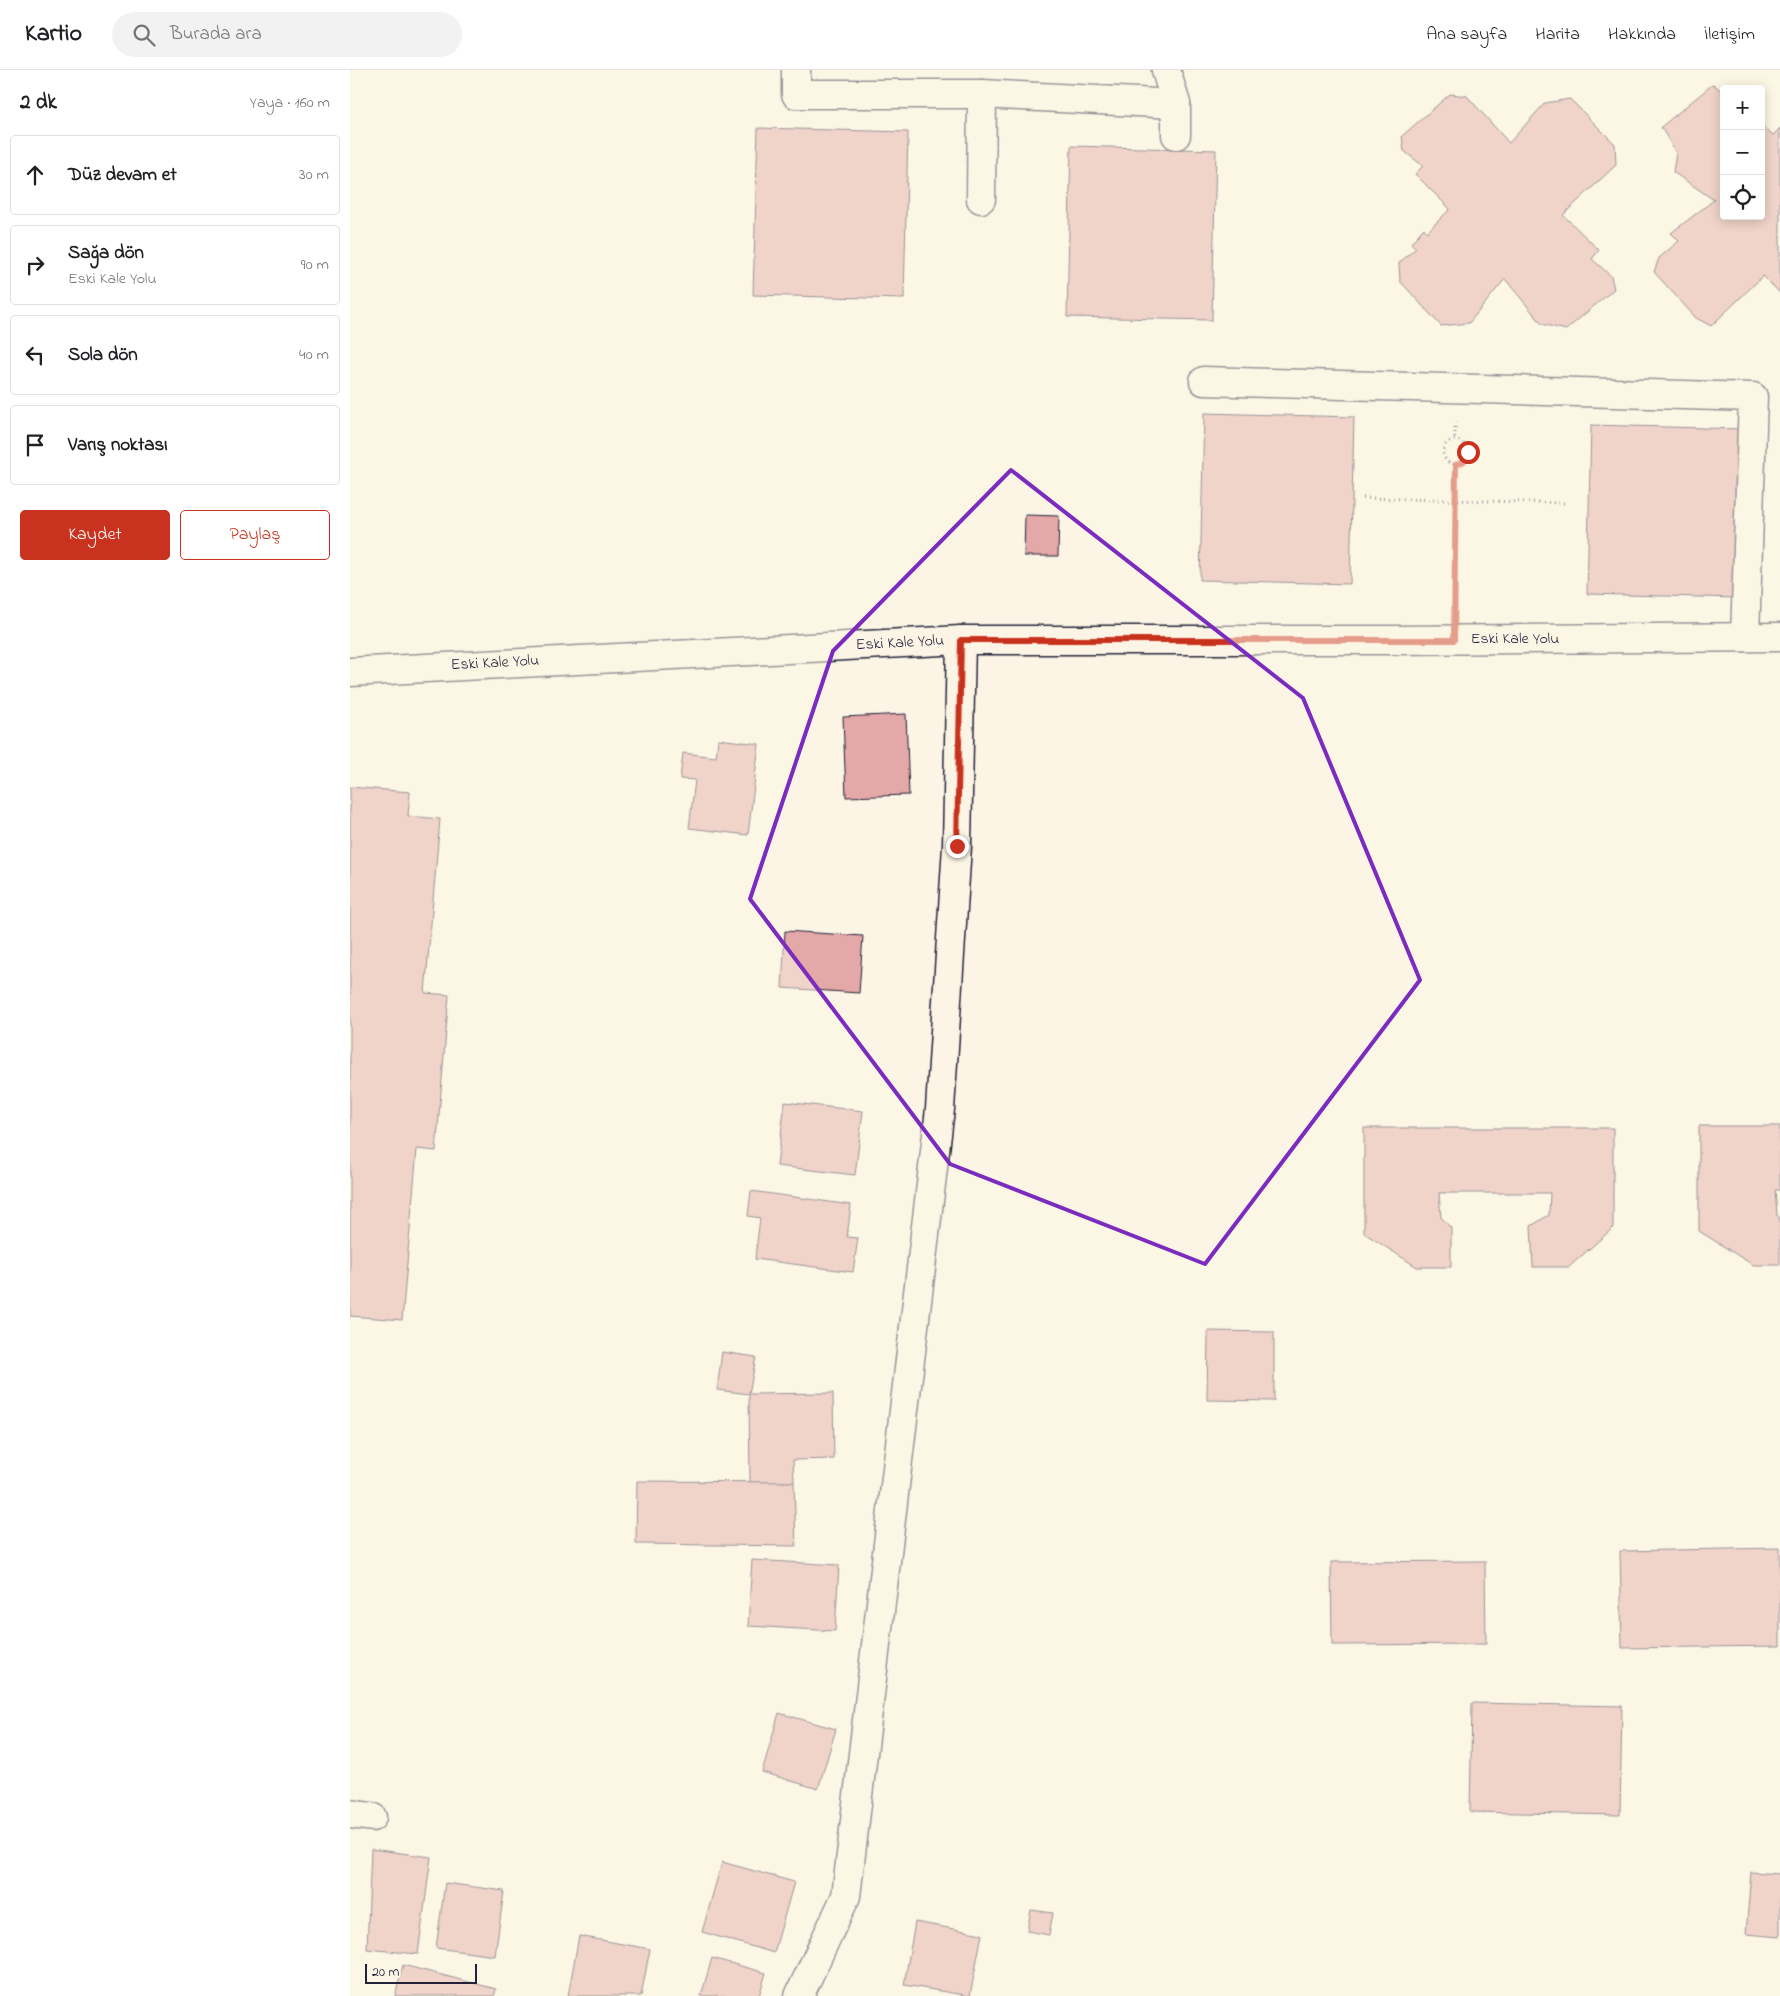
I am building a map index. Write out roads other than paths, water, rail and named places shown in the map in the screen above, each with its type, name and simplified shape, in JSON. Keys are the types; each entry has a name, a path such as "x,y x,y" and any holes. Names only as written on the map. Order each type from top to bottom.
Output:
{"street":[{"path":"796,70 796,94 982,94 1176,104"},
{"path":"1166,70 1176,104 1176,135"},
{"path":"981,199 982,94"},
{"path":"1204,380 1753,397 1745,637"},
{"name":"Eski Kale Yolu","path":"350,672 961,640 1454,640 1780,637"},
{"path":"799,1996 846,1896 848,1887 940,1109 957,846 961,640"}]}
